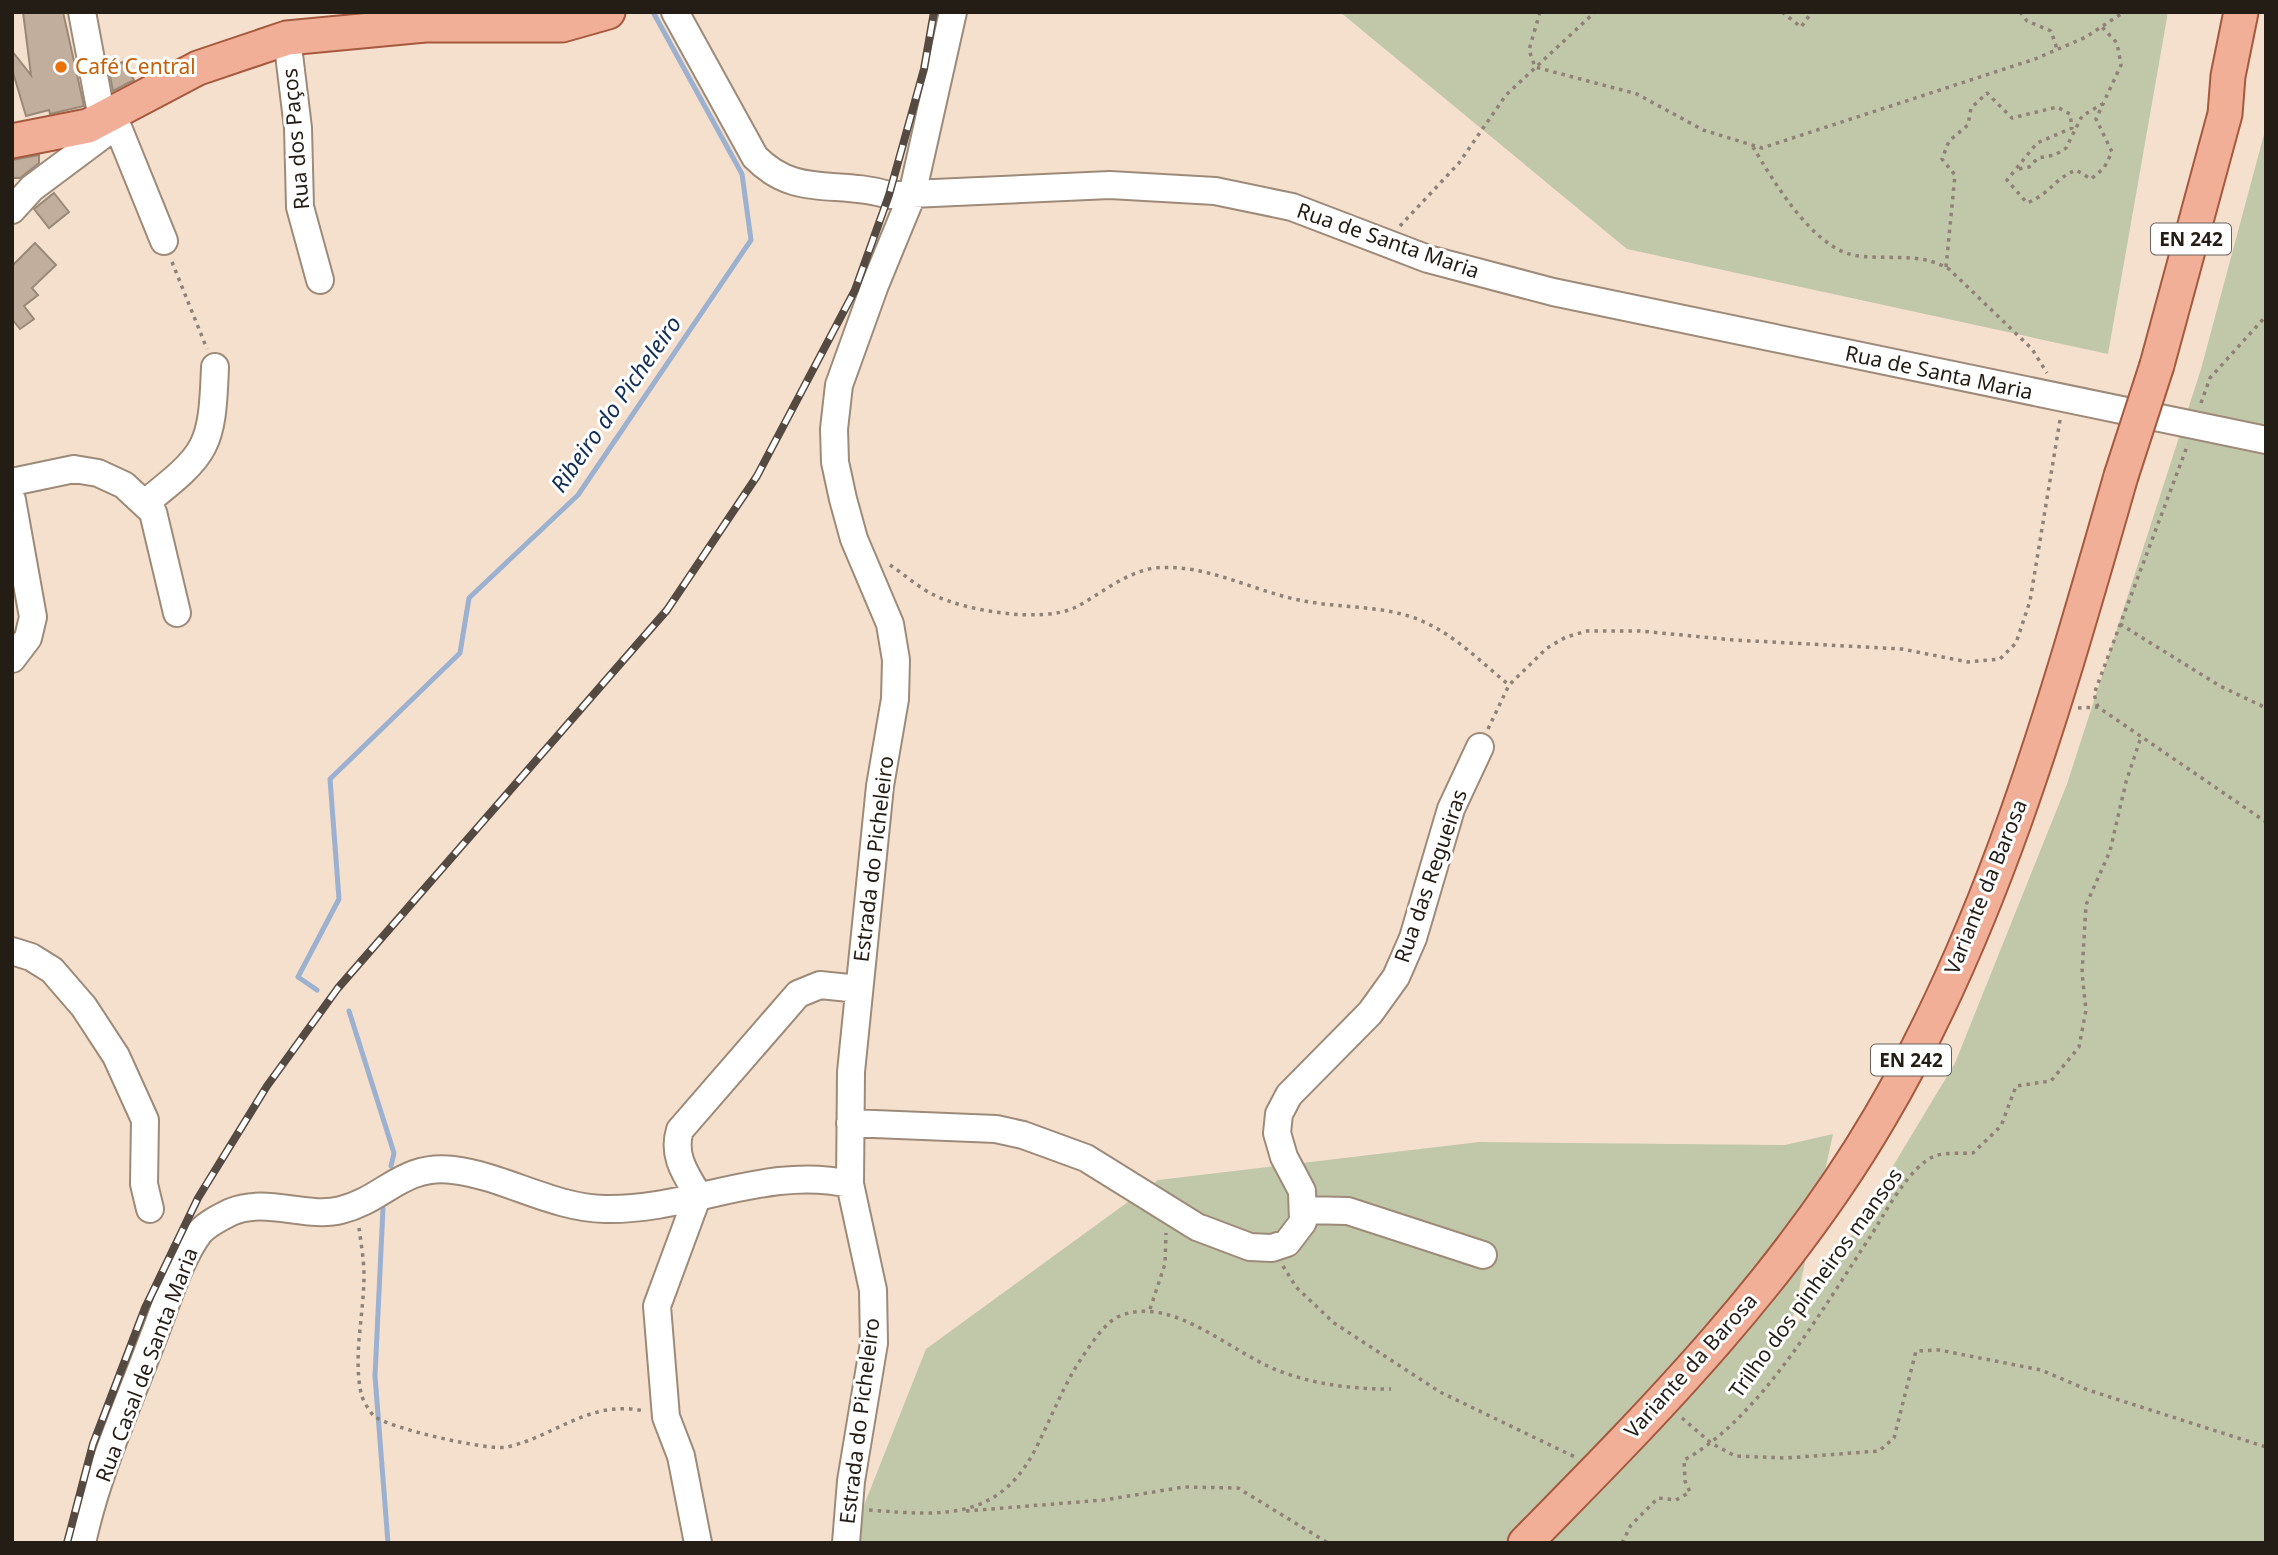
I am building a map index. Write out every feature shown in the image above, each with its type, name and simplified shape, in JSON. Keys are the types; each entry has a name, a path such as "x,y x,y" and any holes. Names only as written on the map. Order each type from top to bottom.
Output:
{"main road":[{"path":"12,141 107,118 198,68 332,22 457,19 562,25 608,12"},
{"name":"Variante da Barosa","path":"1525,1543 1599,1468 1717,1340 1777,1270 1853,1161 1904,1073 1960,958 2014,822 2157,365 2225,114 2228,76 2241,12"},
{"name":"Variante da Barosa","path":"2225,114 2245,77 2259,12"}],"street":[{"path":"82,12 107,118 164,241"},
{"name":"Rua de Santa Maria","path":"675,12 743,137 772,174 792,183 856,186 889,195 1110,186 1215,191 1292,207 1384,243 1474,273 1553,292 2266,440"},
{"name":"Estrada do Picheleiro","path":"846,1543 874,1343 873,1290 850,1184 850,1072 880,786 895,699 896,660 890,624 854,539 846,512 835,463 834,429 843,374 875,285 912,195 953,12"},
{"name":"Rua dos Paços","path":"287,38 299,128 300,207 320,280"},
{"path":"12,210 32,188 103,135 107,118"},
{"path":"145,503 200,455 208,438 215,367"},
{"path":"12,482 74,469 113,479 145,503 153,512 177,613"},
{"path":"12,499 33,617 28,638 12,659"},
{"name":"Rua das Regueiras","path":"1303,1210 1302,1191 1284,1157 1277,1133 1279,1114 1289,1095 1370,1013 1396,976 1413,938 1451,808 1480,747"},
{"path":"12,951 32,957 52,970 83,1007 116,1056 145,1120 144,1184 150,1209"},
{"path":"698,1543 681,1456 666,1417 657,1306 698,1195 679,1163 675,1144 680,1130 798,994 820,985 859,989"},
{"path":"850,1123 996,1129 1023,1135 1086,1158 1197,1227 1250,1247 1272,1248 1287,1243 1303,1222 1303,1210 1349,1211 1483,1255"},
{"name":"Rua Casal de Santa Maria","path":"82,1543 119,1429 177,1277 201,1232 217,1218 235,1210 254,1208 339,1211 357,1205 400,1178 421,1170 453,1170 583,1209 622,1210 779,1179 822,1177 850,1184"}],"path":[{"path":"1535,67 1529,50 1540,12"},
{"path":"1384,243 1459,163 1506,95 1595,12"},
{"path":"1782,12 1801,27 1812,12"},
{"path":"2020,12 2028,21 2051,31 2057,49"},
{"path":"1535,67 1637,94 1703,130 1762,148 2057,49 2102,27 2124,12"},
{"path":"1946,267 1955,175 1942,159 1949,141 1968,125 1971,108 1987,93 2011,118 2057,107 2070,114 2072,128 2037,143 2007,180 2027,203 2053,188 2059,177 2076,170 2091,178 2104,168 2112,152 2096,119 2121,65 2117,43 2102,27"},
{"path":"2017,170 2029,167 2038,158 2055,155 2066,148 2082,116 2106,102"},
{"path":"1480,747 1509,685 1547,648 1566,637 1587,631 1640,631 1734,640 1902,649 1968,662 2000,659 2016,643 2030,601 2054,440 2065,400 2032,349 1946,267 1932,260 1908,255 1857,256 1832,247 1815,232 1776,184 1752,146"},
{"path":"164,241 215,367"},
{"path":"2098,707 2094,694 2210,378 2266,316"},
{"path":"888,563 933,595 970,608 1028,613 1072,609 1129,576 1151,569 1178,566 1298,600 1398,614 1422,620 1446,633 1509,685"},
{"path":"2120,624 2220,686 2266,708"},
{"path":"2072,708 2098,707 2266,822"},
{"name":"Trilho dos pinheiros mansos","path":"1711,1443 1759,1396 1818,1315 1906,1181 1935,1156 1973,1153 2001,1126 2016,1086 2051,1081 2079,1047 2086,1010 2082,973 2085,905 2110,851 2126,782 2141,737"},
{"path":"1150,1309 1165,1264 1166,1235 1159,1204"},
{"path":"357,1205 364,1274 359,1374 361,1396 373,1415 391,1425 488,1449 516,1444 587,1413 605,1408 633,1409 666,1417"},
{"path":"1272,1248 1296,1287 1334,1323 1440,1392 1599,1468"},
{"path":"961,1511 997,1498 1015,1481 1037,1446 1071,1373 1098,1334 1119,1316 1150,1309 1221,1338 1279,1372 1327,1385 1391,1389"},
{"path":"1672,1410 1711,1443 1735,1456 1786,1458 1879,1451 1894,1438 1916,1351 1939,1350 2040,1370 2088,1390 2266,1447"},
{"path":"1622,1543 1631,1525 1658,1498 1676,1500 1690,1492 1685,1481 1684,1460 1711,1443"},
{"path":"849,1509 913,1514 1104,1500 1184,1487 1238,1488 1328,1543"}],"green space":[{"path":"1340,12 2168,12 2108,354 1627,249"},
{"path":"2266,127 2266,1543 849,1543 926,1349 1158,1180 1479,1142 1785,1145 1833,1134 1790,1331 1801,1319 1955,1063 2067,784 2201,369"}],"building":[{"path":"23,12 63,12 84,106 50,114 49,110 26,116 12,69 12,51 31,75"},
{"path":"122,62 134,80 113,91 109,71"},
{"path":"39,155 39,163 20,178 12,178 12,160"},
{"path":"54,193 69,212 49,228 34,209"},
{"path":"35,243 56,265 32,288 38,295 24,306 34,319 20,329 12,319 12,266"}],"waterway":[{"name":"Ribeiro do Picheleiro","path":"317,990 298,977 339,899 330,779 460,653 469,598 578,495 751,240 742,174 653,12"},
{"path":"349,1011 394,1153 391,1166"},
{"name":"Ribeiro do Picheleiro","path":"383,1208 375,1376 388,1543"}],"railway":[{"path":"67,1543 93,1444 145,1308 198,1198 267,1086 338,988 667,610 757,476 855,290 889,195 924,69 934,12"}],"place":[{"name":"Café Central","path":"61,67"}]}
